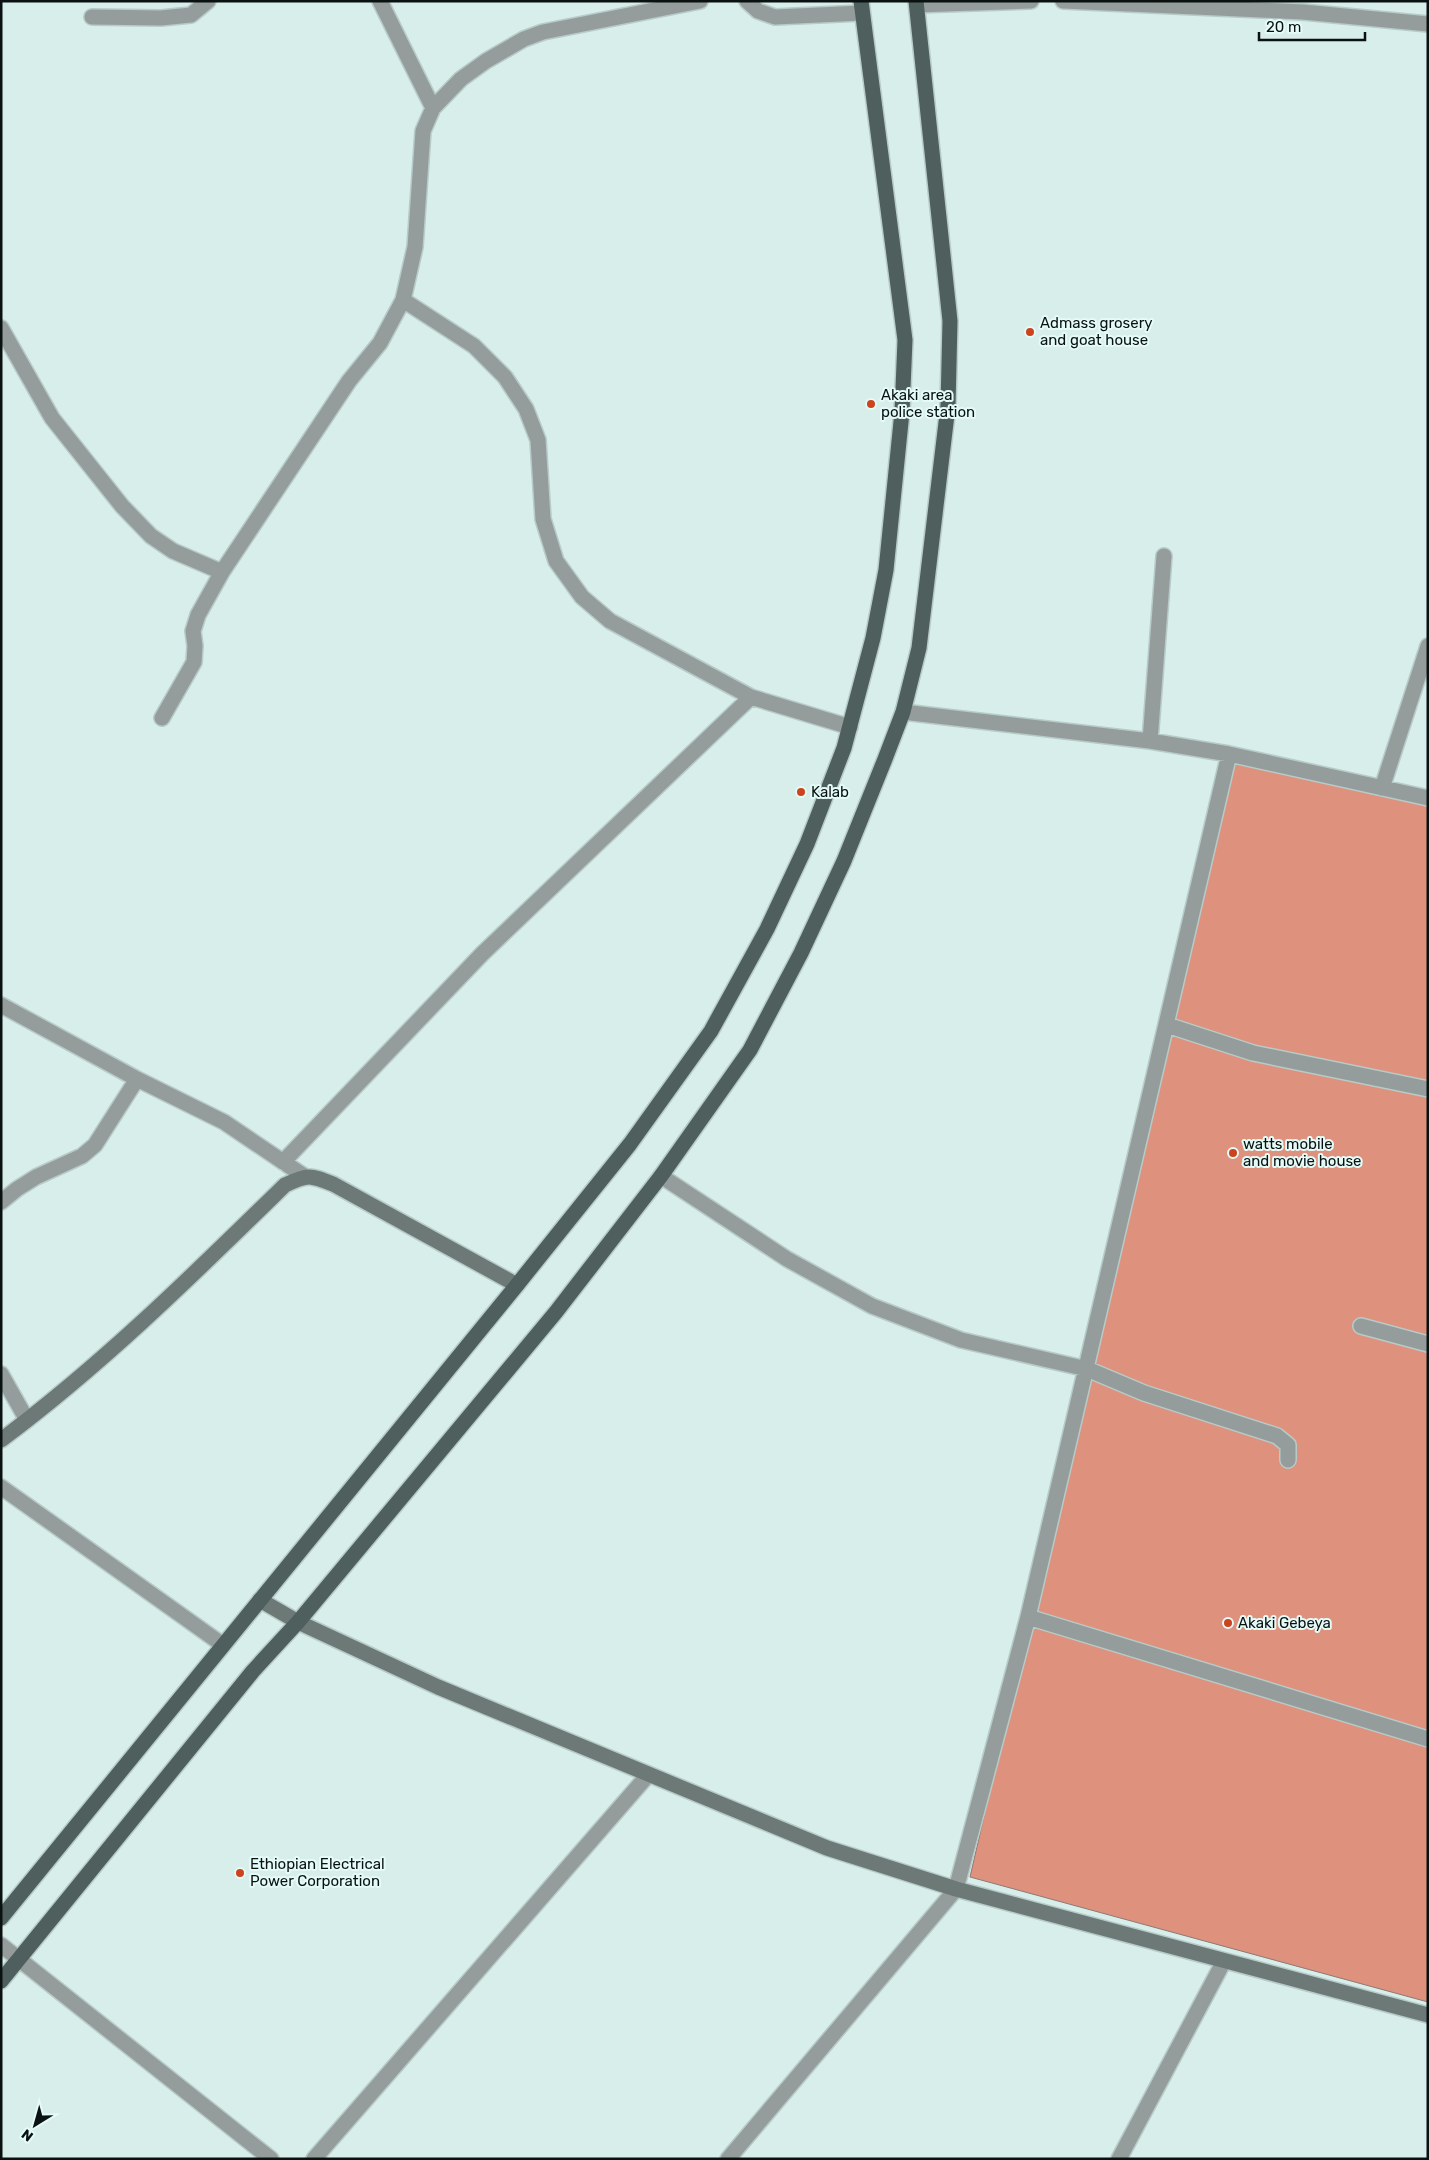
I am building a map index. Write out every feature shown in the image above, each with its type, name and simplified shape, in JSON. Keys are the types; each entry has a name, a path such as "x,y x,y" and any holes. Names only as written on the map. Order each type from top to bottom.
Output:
{"main road":[{"path":"1,1981 247,1678 298,1622 556,1312 661,1176 750,1050 802,953 844,861 903,712 919,648 928,579 948,406 950,321 917,3"},
{"path":"1,1918 630,1144 711,1031 767,929 807,844 844,748 873,638 886,570 902,412 905,340 861,7"}],"street":[{"path":"92,17 162,18 191,15 208,1"},
{"path":"380,1 433,108"},
{"path":"162,718 194,662 195,646 193,631 198,615 222,572 349,381 380,343 403,300 415,247 423,131 433,108 461,79 486,60 524,39 543,32 700,1"},
{"path":"748,1 758,11 775,17 861,7"},
{"path":"917,3 1031,1"},
{"path":"1064,1 1303,12 1428,24"},
{"path":"403,300 474,346 505,377 526,409 538,440 543,519 556,561 582,597 610,621 751,697 850,727"},
{"path":"1,328 52,418 122,506 158,541 173,551 222,572"},
{"path":"1150,741 1164,556"},
{"path":"1382,788 1428,646"},
{"path":"283,1162 482,954 751,697"},
{"path":"903,712 1150,741 1229,754 1428,798"},
{"path":"728,2159 956,1889 1028,1617 1229,754"},
{"path":"1,1005 137,1079 224,1122 304,1176 317,1178 333,1184 517,1285"},
{"path":"1167,1025 1253,1053 1428,1089"},
{"path":"1,1202 36,1177 82,1156 95,1145 137,1079"},
{"path":"1,1440 149,1317 285,1186 304,1176"},
{"path":"661,1176 787,1259 872,1306 960,1340 1087,1368 1144,1393 1277,1436 1288,1446 1288,1460"},
{"path":"1361,1326 1428,1344"},
{"path":"1,1374 27,1420"},
{"path":"1,1487 223,1645"},
{"path":"260,1600 298,1622 438,1687 826,1848 956,1889 1428,2015"},
{"path":"1028,1617 1428,1739"},
{"path":"314,2159 648,1775"},
{"path":"1,1945 270,2159"},
{"path":"1119,2159 1224,1960"}],"building":[{"name":"Akaki Gebeya","path":"1229,754 1428,798 1428,2002 970,1877"}],"place":[{"name":"Admass grosery and goat house","path":"1030,332"},
{"name":"Akaki area police station","path":"871,404"},
{"name":"Kalab","path":"801,792"},
{"name":"watts mobile and movie house","path":"1233,1153"},
{"name":"Akaki Gebeya","path":"1228,1623"},
{"name":"Ethiopian Electrical Power Corporation","path":"240,1873"}]}
